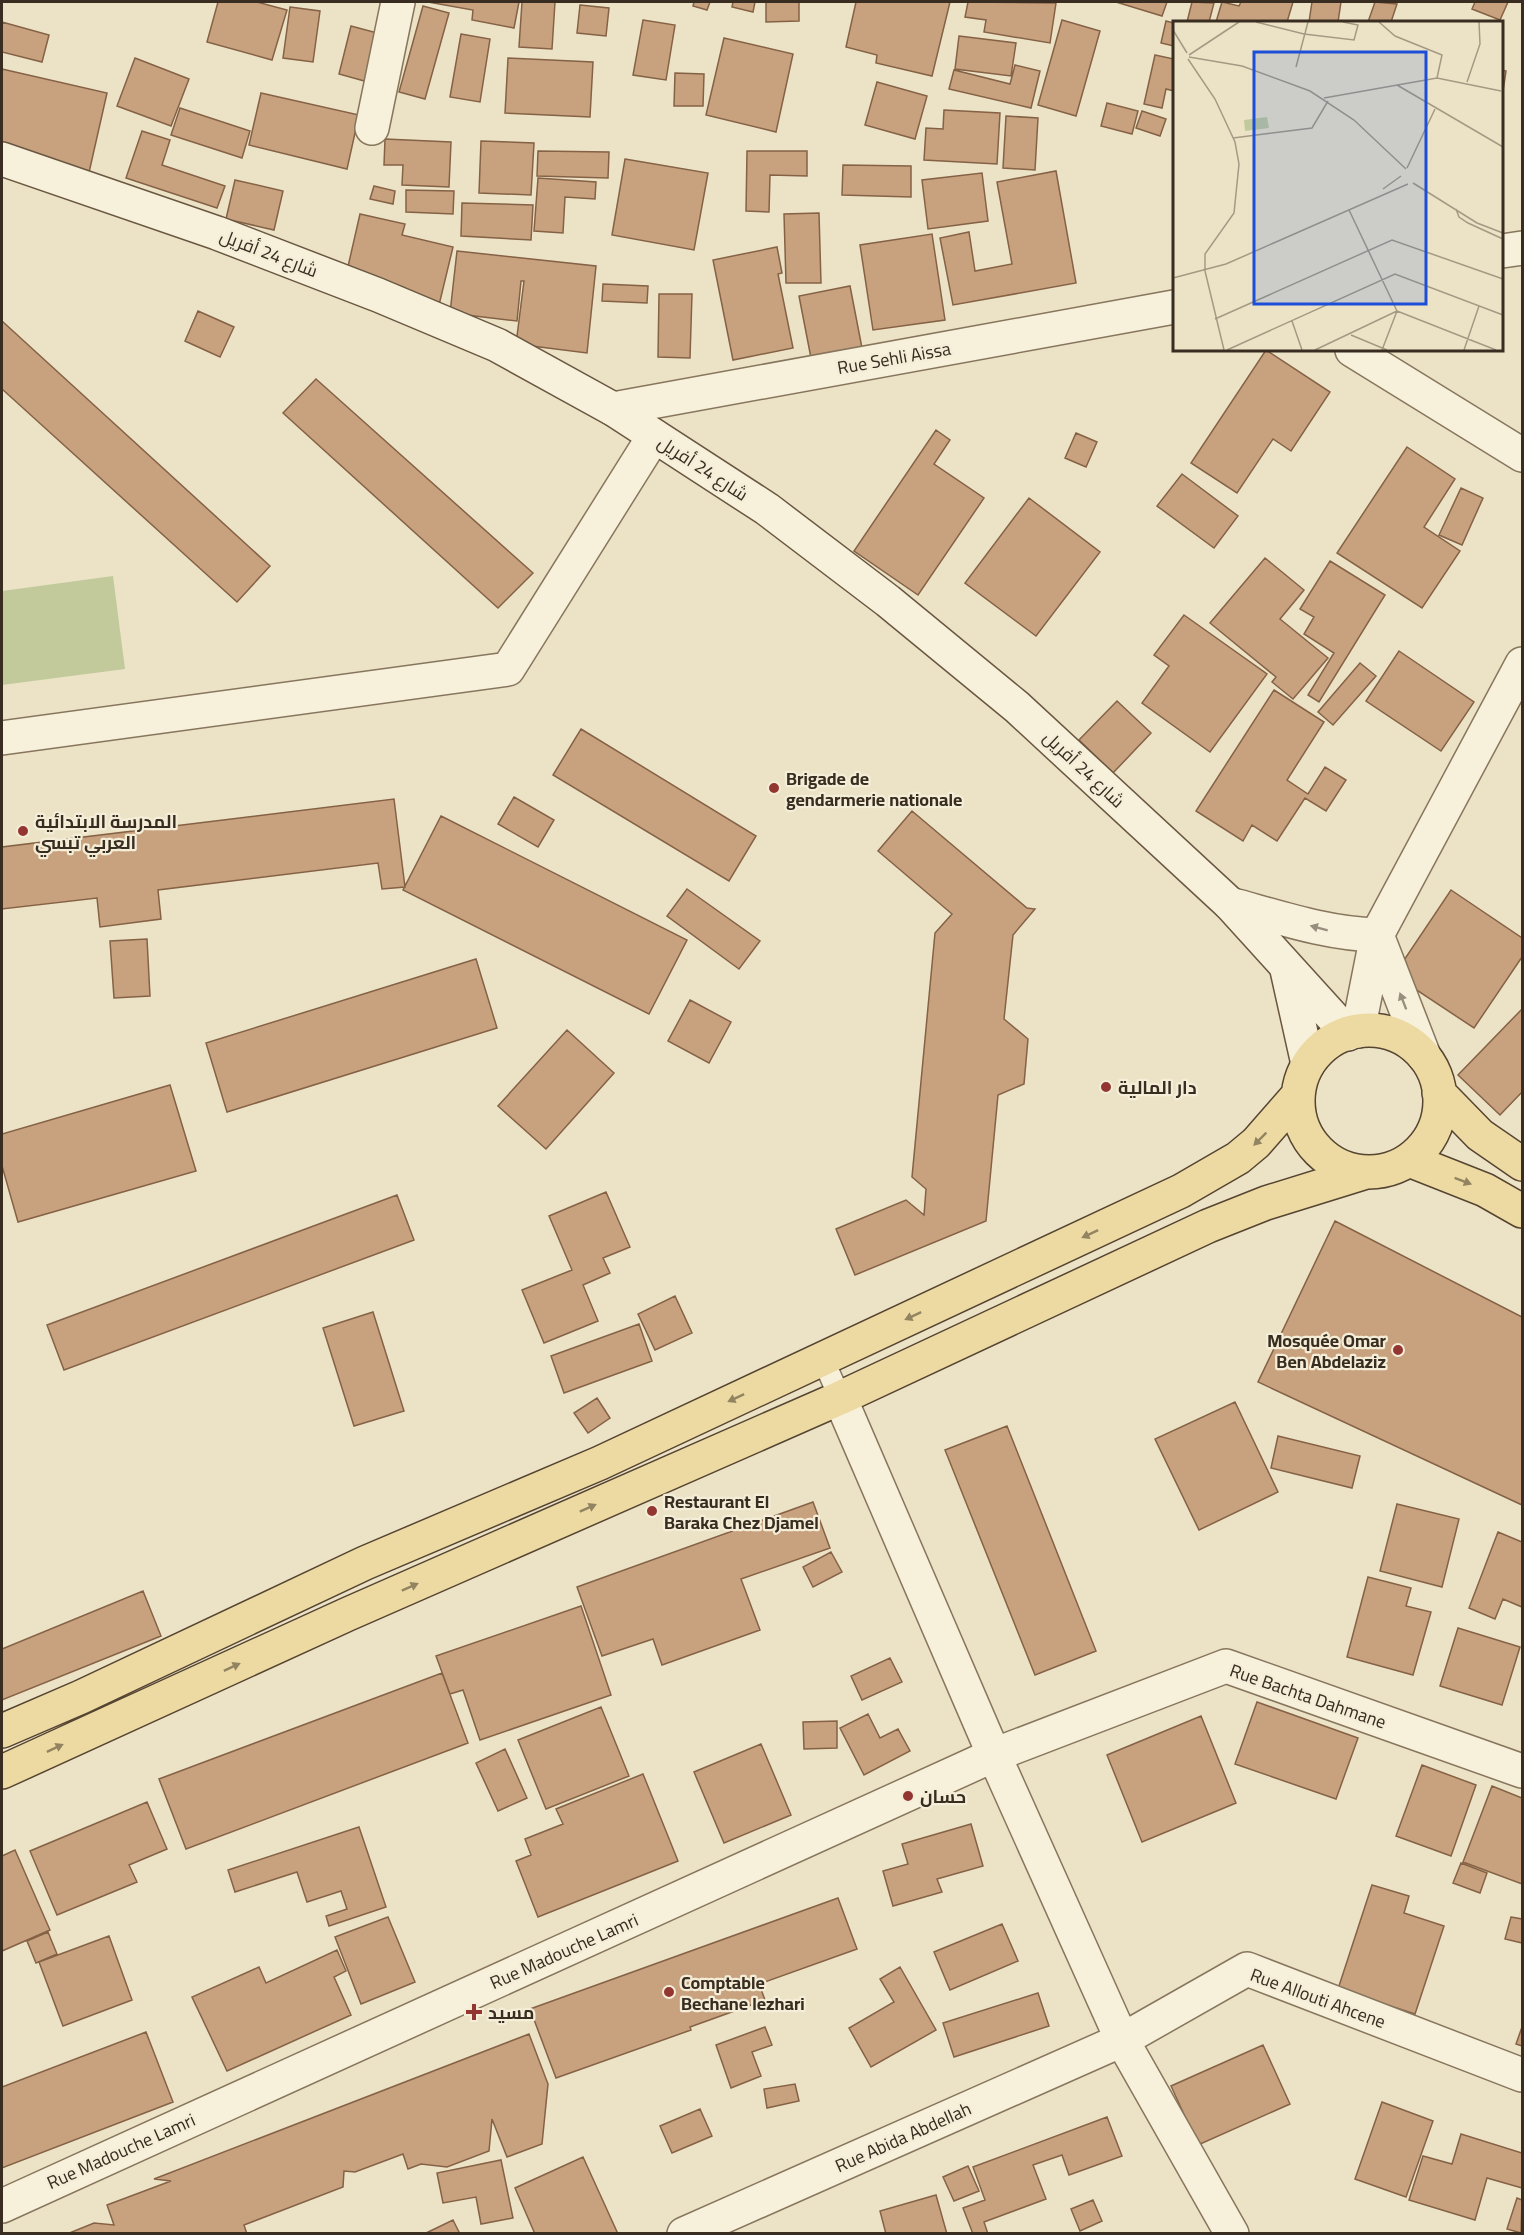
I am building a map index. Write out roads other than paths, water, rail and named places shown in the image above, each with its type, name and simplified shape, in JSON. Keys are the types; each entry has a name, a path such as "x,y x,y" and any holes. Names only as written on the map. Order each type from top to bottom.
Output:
{"main road":[{"path":"2,1772 348,1614 840,1398 1208,1226 1266,1203 1366,1172 1388,1169 1409,1160 1423,1147 1434,1130 1440,1112 1440,1093 1432,1067 1424,1056 1405,1040 1370,1030 1353,1032 1330,1042 1308,1064 1301,1079 1298,1095 1303,1129 1316,1148 1333,1163 1354,1171 1366,1172"},
{"path":"1440,1093 1480,1135 1522,1164"},
{"path":"2,1731 81,1697 365,1563 600,1463 822,1357 1181,1191 1238,1158 1256,1143 1298,1095"},
{"path":"1409,1160 1485,1190 1522,1211"}],"street":[{"path":"372,128 398,2"},
{"name":"شارع 24 أفريل","path":"2,159 217,233 378,295 497,345 613,409 767,509 888,601 1017,707 1230,904 1286,968 1353,1032"},
{"path":"1503,251 1522,248"},
{"name":"Rue Sehli Aissa","path":"613,409 1173,307"},
{"path":"1354,351 1522,455"},
{"path":"2,738 508,669 654,436"},
{"path":"1353,1032 1377,935 1522,664"},
{"path":"1230,904 1329,930 1353,935 1377,935"},
{"path":"1377,935 1424,1056"},
{"path":"1286,968 1308,1064"},
{"path":"840,1398 994,1755 1122,2040 1232,2234"},
{"name":"Rue Bachta Dahmane","path":"994,1755 1226,1666 1522,1771"},
{"name":"Rue Madouche Lamri","path":"2,2206 994,1755"},
{"name":"Rue Allouti Ahcene","path":"1122,2040 1247,1969 1522,2075"},
{"name":"Rue Abida Abdellah","path":"684,2234 1122,2040"}],"lane":[{"path":"822,1357 840,1398"}],"place":[{"name":"Brigade de gendarmerie nationale","path":"774,788"},
{"name":"المدرسة الابتدائية العربي تبسي","path":"23,831"},
{"name":"دار المالية","path":"1106,1087"},
{"name":"Mosquée Omar Ben Abdelaziz","path":"1398,1350"},
{"name":"Restaurant El Baraka Chez Djamel","path":"652,1511"},
{"name":"حسان","path":"908,1796"},
{"name":"Comptable Bechane lezhari","path":"669,1992"},
{"name":"مسيد","path":"474,2012"}]}
